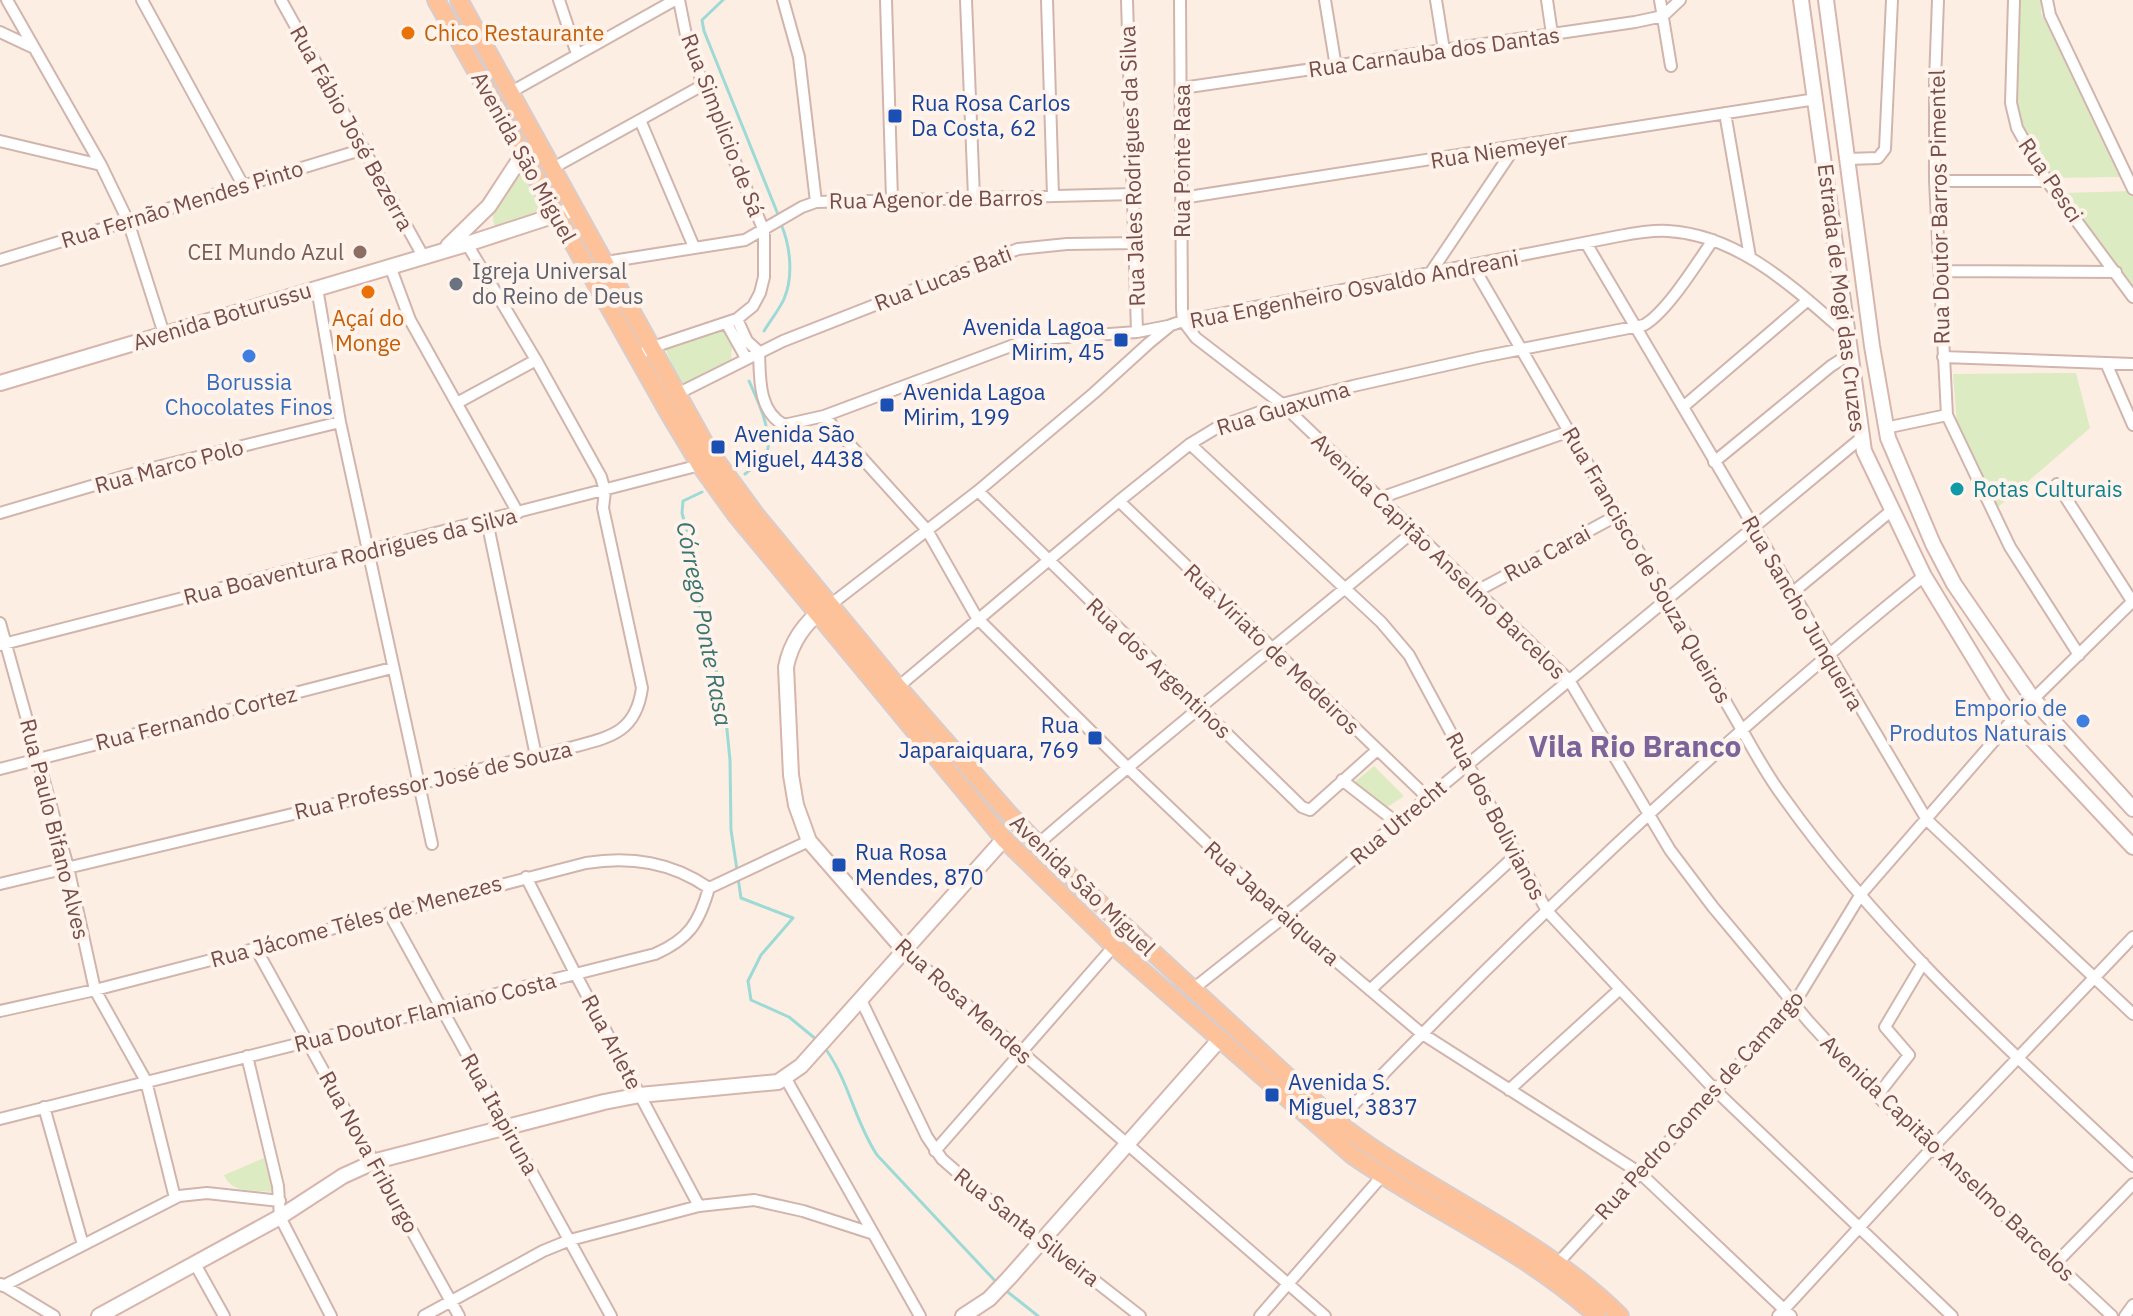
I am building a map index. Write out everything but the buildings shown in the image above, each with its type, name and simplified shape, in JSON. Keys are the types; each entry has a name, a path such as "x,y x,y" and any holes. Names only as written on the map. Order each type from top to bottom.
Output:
{"main road":[{"name":"Avenida São Miguel","path":"436,0 637,356 719,494 1055,862 1337,1122 1416,1177 1558,1263 1595,1291 1620,1316"},
{"name":"Avenida São Miguel","path":"459,0 709,451 823,609 1004,839 1114,946 1352,1155 1542,1273 1597,1316"},
{"name":"Estrada de Mogi das Cruzes","path":"1801,0 1860,439 1869,466 1924,576 2013,719 2133,847"},
{"name":"Estrada de Mogi das Cruzes","path":"1826,0 1885,428 1942,561 2033,699 2133,809"},
{"path":"523,154 529,151 544,152"},
{"name":"Avenida Boturussu","path":"444,249 489,206 523,154"},
{"path":"489,206 492,223 504,233"},
{"name":"Avenida Boturussu","path":"0,383 504,233 575,207"},
{"name":"Rua Rosa Mendes","path":"823,609 801,631 788,657 786,677 791,775 796,805 809,841 904,950"},
{"path":"99,1316 118,1311 280,1217 343,1176 376,1161 567,1110 640,1095 765,1085 786,1079 832,1032 1004,839 1017,832 1055,862"},
{"path":"963,1316 989,1299 1009,1278 1220,1039"},
{"path":"1382,1176 1392,1169 1416,1177"}],"street":[{"path":"7,0 101,165 128,221 164,334"},
{"path":"142,0 243,185"},
{"name":"Rua Fábio José Bezerra","path":"281,0 423,256"},
{"path":"559,0 577,54"},
{"path":"511,92 677,0"},
{"name":"Rua Simplicio de Sá","path":"677,0 703,85 766,229"},
{"path":"783,0 799,57 816,202"},
{"path":"886,0 892,199"},
{"path":"966,0 974,197"},
{"path":"1047,0 1053,196"},
{"name":"Rua Jales Rodrigues da Silva","path":"1127,0 1137,332"},
{"name":"Rua Ponte Rasa","path":"1180,0 1183,321"},
{"path":"1325,0 1336,67"},
{"path":"1436,0 1444,50"},
{"path":"1547,0 1552,34"},
{"path":"1660,0 1671,66"},
{"path":"1663,16 1680,0"},
{"path":"1847,159 1878,158 1885,149 1892,0"},
{"name":"Rua Doutor Barros Pimentel","path":"1938,0 1935,181 1947,415"},
{"name":"Rua Pesci","path":"2014,0 2012,115 2047,181 2133,297"},
{"path":"2047,0 2050,15 2129,171 2133,189"},
{"name":"Rua Carnauba dos Dantas","path":"1182,88 1663,16"},
{"path":"0,32 34,48"},
{"path":"553,168 703,85"},
{"name":"Rua Niemeyer","path":"1182,198 1816,99"},
{"path":"1725,113 1750,257"},
{"path":"640,120 694,247"},
{"path":"0,141 101,165"},
{"path":"1431,272 1515,147"},
{"name":"Rua Fernão Mendes Pinto","path":"0,260 364,149"},
{"path":"1935,181 2047,181"},
{"name":"Rua Agenor de Barros","path":"606,262 745,240 816,202 1134,194"},
{"path":"637,356 653,347 732,322 753,306 764,277 766,229"},
{"name":"Rua Engenheiro Osvaldo Andreani","path":"823,609 978,491 1171,325 1183,321 1659,230 1683,232 1713,240 1750,257 1808,300 1848,335"},
{"path":"1636,328 1650,322 1713,240"},
{"name":"Rua Lucas Bati","path":"677,394 759,352 1018,249 1067,244 1136,243"},
{"name":"Rua Sancho Junqueira","path":"1586,243 1927,820 2133,1014"},
{"path":"467,244 594,461 605,491"},
{"path":"390,266 410,320 518,513"},
{"name":"Rua Francisco de Souza Queiros","path":"1473,266 1783,797 1861,894 1923,963 2133,1166"},
{"path":"1940,271 2116,272"},
{"path":"317,288 340,422 432,844"},
{"path":"1683,407 1808,300"},
{"name":"Avenida Capitão Anselmo Barcelos","path":"1183,321 1196,338 1282,404 1569,680 1648,817 1699,889 1794,1004 1877,1096 2112,1316"},
{"path":"732,322 759,352 765,404 776,421 784,425 824,416 1027,340 1137,332 1171,325"},
{"path":"732,322 746,358"},
{"name":"Rua Guaxuma","path":"898,687 1119,501 1190,444 1218,427 1282,404 1353,386 1636,328"},
{"path":"1714,462 1831,366 1850,354"},
{"path":"1943,357 2133,364"},
{"path":"457,403 536,360"},
{"path":"2106,363 2133,425"},
{"path":"1885,428 1947,415 2010,547 2079,655"},
{"name":"Rua Japaraiquara","path":"824,416 927,530 977,618 1284,917 1421,1033 1640,1173 1784,1314"},
{"name":"Rua Marco Polo","path":"0,513 149,469 340,422"},
{"path":"1380,498 1570,431"},
{"name":"Rua Utrecht","path":"1193,989 1860,439"},
{"name":"Rua dos Bolivianos","path":"1190,444 1381,622 1409,655 1547,911 1715,1090 1952,1316"},
{"name":"Rua Boaventura Rodrigues da Silva","path":"3,644 368,553 700,465"},
{"path":"2057,484 2133,601"},
{"name":"Rua Professor José de Souza","path":"0,884 536,756 614,734 625,727 640,705 642,688 603,508 605,491"},
{"name":"Rua dos Argentinos","path":"978,491 1306,810 1310,810 1342,780"},
{"name":"Rua Viriato de Medeiros","path":"1119,501 1427,797"},
{"path":"1792,593 1891,511"},
{"name":"Rua Carai","path":"1477,591 1618,515"},
{"path":"487,521 536,756"},
{"path":"1038,844 1414,531"},
{"path":"1337,1122 1421,1033 1648,817 1742,730 1924,576"},
{"name":"Rua Pedro Gomes de Camargo","path":"1558,1263 1794,1004 1861,894 2013,719 2133,601"},
{"name":"Rua Paulo Bifano Alves","path":"0,623 3,644 68,867 95,990 146,1081 175,1198"},
{"name":"Rua Fernando Cortez","path":"0,769 392,668"},
{"path":"1376,751 1342,780 1396,822"},
{"path":"709,888 809,841"},
{"path":"1370,990 1516,855"},
{"name":"Rua Jácome Téles de Menezes","path":"0,1011 95,990 526,877 615,858 643,860 664,866 709,888"},
{"name":"Rua Arlete","path":"526,877 699,1206"},
{"name":"Rua Doutor Flamiano Costa","path":"0,1119 655,954 686,937 701,914 709,888"},
{"name":"Rua Itapiruna","path":"389,913 611,1316"},
{"path":"1784,1314 1933,1147 2133,937"},
{"path":"935,1151 1114,946"},
{"name":"Rua Nova Friburgo","path":"255,947 459,1316"},
{"name":"Rua Rosa Mendes","path":"904,950 1325,1316"},
{"path":"1877,1096 1909,1055 1885,1027 1923,963"},
{"path":"1509,1090 1620,989"},
{"name":"Rua Santa Silveira","path":"861,1000 935,1151 1003,1214 1140,1316"},
{"path":"247,1056 280,1201 280,1217 331,1316"},
{"path":"786,1079 917,1316"},
{"path":"44,1107 83,1245"},
{"path":"1260,1316 1382,1176"},
{"path":"2056,1263 2133,1184"},
{"path":"2,1285 188,1193 280,1201"},
{"path":"424,1316 543,1251 570,1240 699,1206 754,1200 803,1211 871,1233"},
{"path":"195,1264 224,1316"},
{"path":"2,1285 54,1316"},
{"path":"2125,1316 2133,1305"}],"green space":[{"path":"2018,0 2041,0 2041,13 2127,177 2049,178 2017,114"},
{"path":"522,160 552,213 503,230 494,225 492,211"},
{"path":"2133,191 2133,288 2062,193"},
{"path":"724,329 732,342 731,360 682,387 665,348"},
{"path":"2076,373 2090,428 1997,508 1957,424 1953,374"},
{"path":"1374,766 1404,796 1383,810 1351,785"},
{"path":"264,1158 272,1189 270,1192 237,1188 227,1181 224,1175"}],"waterway":[{"name":"Córrego Ponte Rasa","path":"723,0 702,20 704,31 779,217"},
{"name":"Córrego Ponte Rasa","path":"764,331 784,299 789,281 789,251 781,224"},
{"name":"Córrego Ponte Rasa","path":"745,474 764,459 768,449 767,429 749,381"},
{"name":"Córrego Ponte Rasa","path":"702,492 683,501 682,513 689,540 693,584 724,700 730,760 731,830 737,870"},
{"name":"Córrego Ponte Rasa","path":"738,878 741,898 793,918 761,955 748,981 751,1000 789,1017 817,1040"},
{"name":"Córrego Ponte Rasa","path":"825,1048 877,1155 998,1284"},
{"name":"Córrego Ponte Rasa","path":"1004,1289 1038,1316"}],"place":[{"name":"Chico Restaurante","path":"408,33"},
{"name":"Rua Rosa Carlos Da Costa, 62","path":"895,116"},
{"name":"CEI Mundo Azul","path":"360,252"},
{"name":"Igreja Universal do Reino de Deus","path":"456,284"},
{"name":"Açaí do Monge","path":"368,292"},
{"name":"Avenida Lagoa Mirim, 45","path":"1121,340"},
{"name":"Borussia Chocolates Finos","path":"249,356"},
{"name":"Avenida Lagoa Mirim, 199","path":"887,405"},
{"name":"Avenida São Miguel, 4438","path":"718,447"},
{"name":"Rotas Culturais","path":"1957,489"},
{"name":"Emporio de Produtos Naturais","path":"2083,721"},
{"name":"Rua Japaraiquara, 769","path":"1095,738"},
{"name":"Rua Rosa Mendes, 870","path":"839,865"},
{"name":"Avenida S. Miguel, 3837","path":"1272,1095"}],"district":[{"name":"Vila Rio Branco","path":"1635,747"}]}
